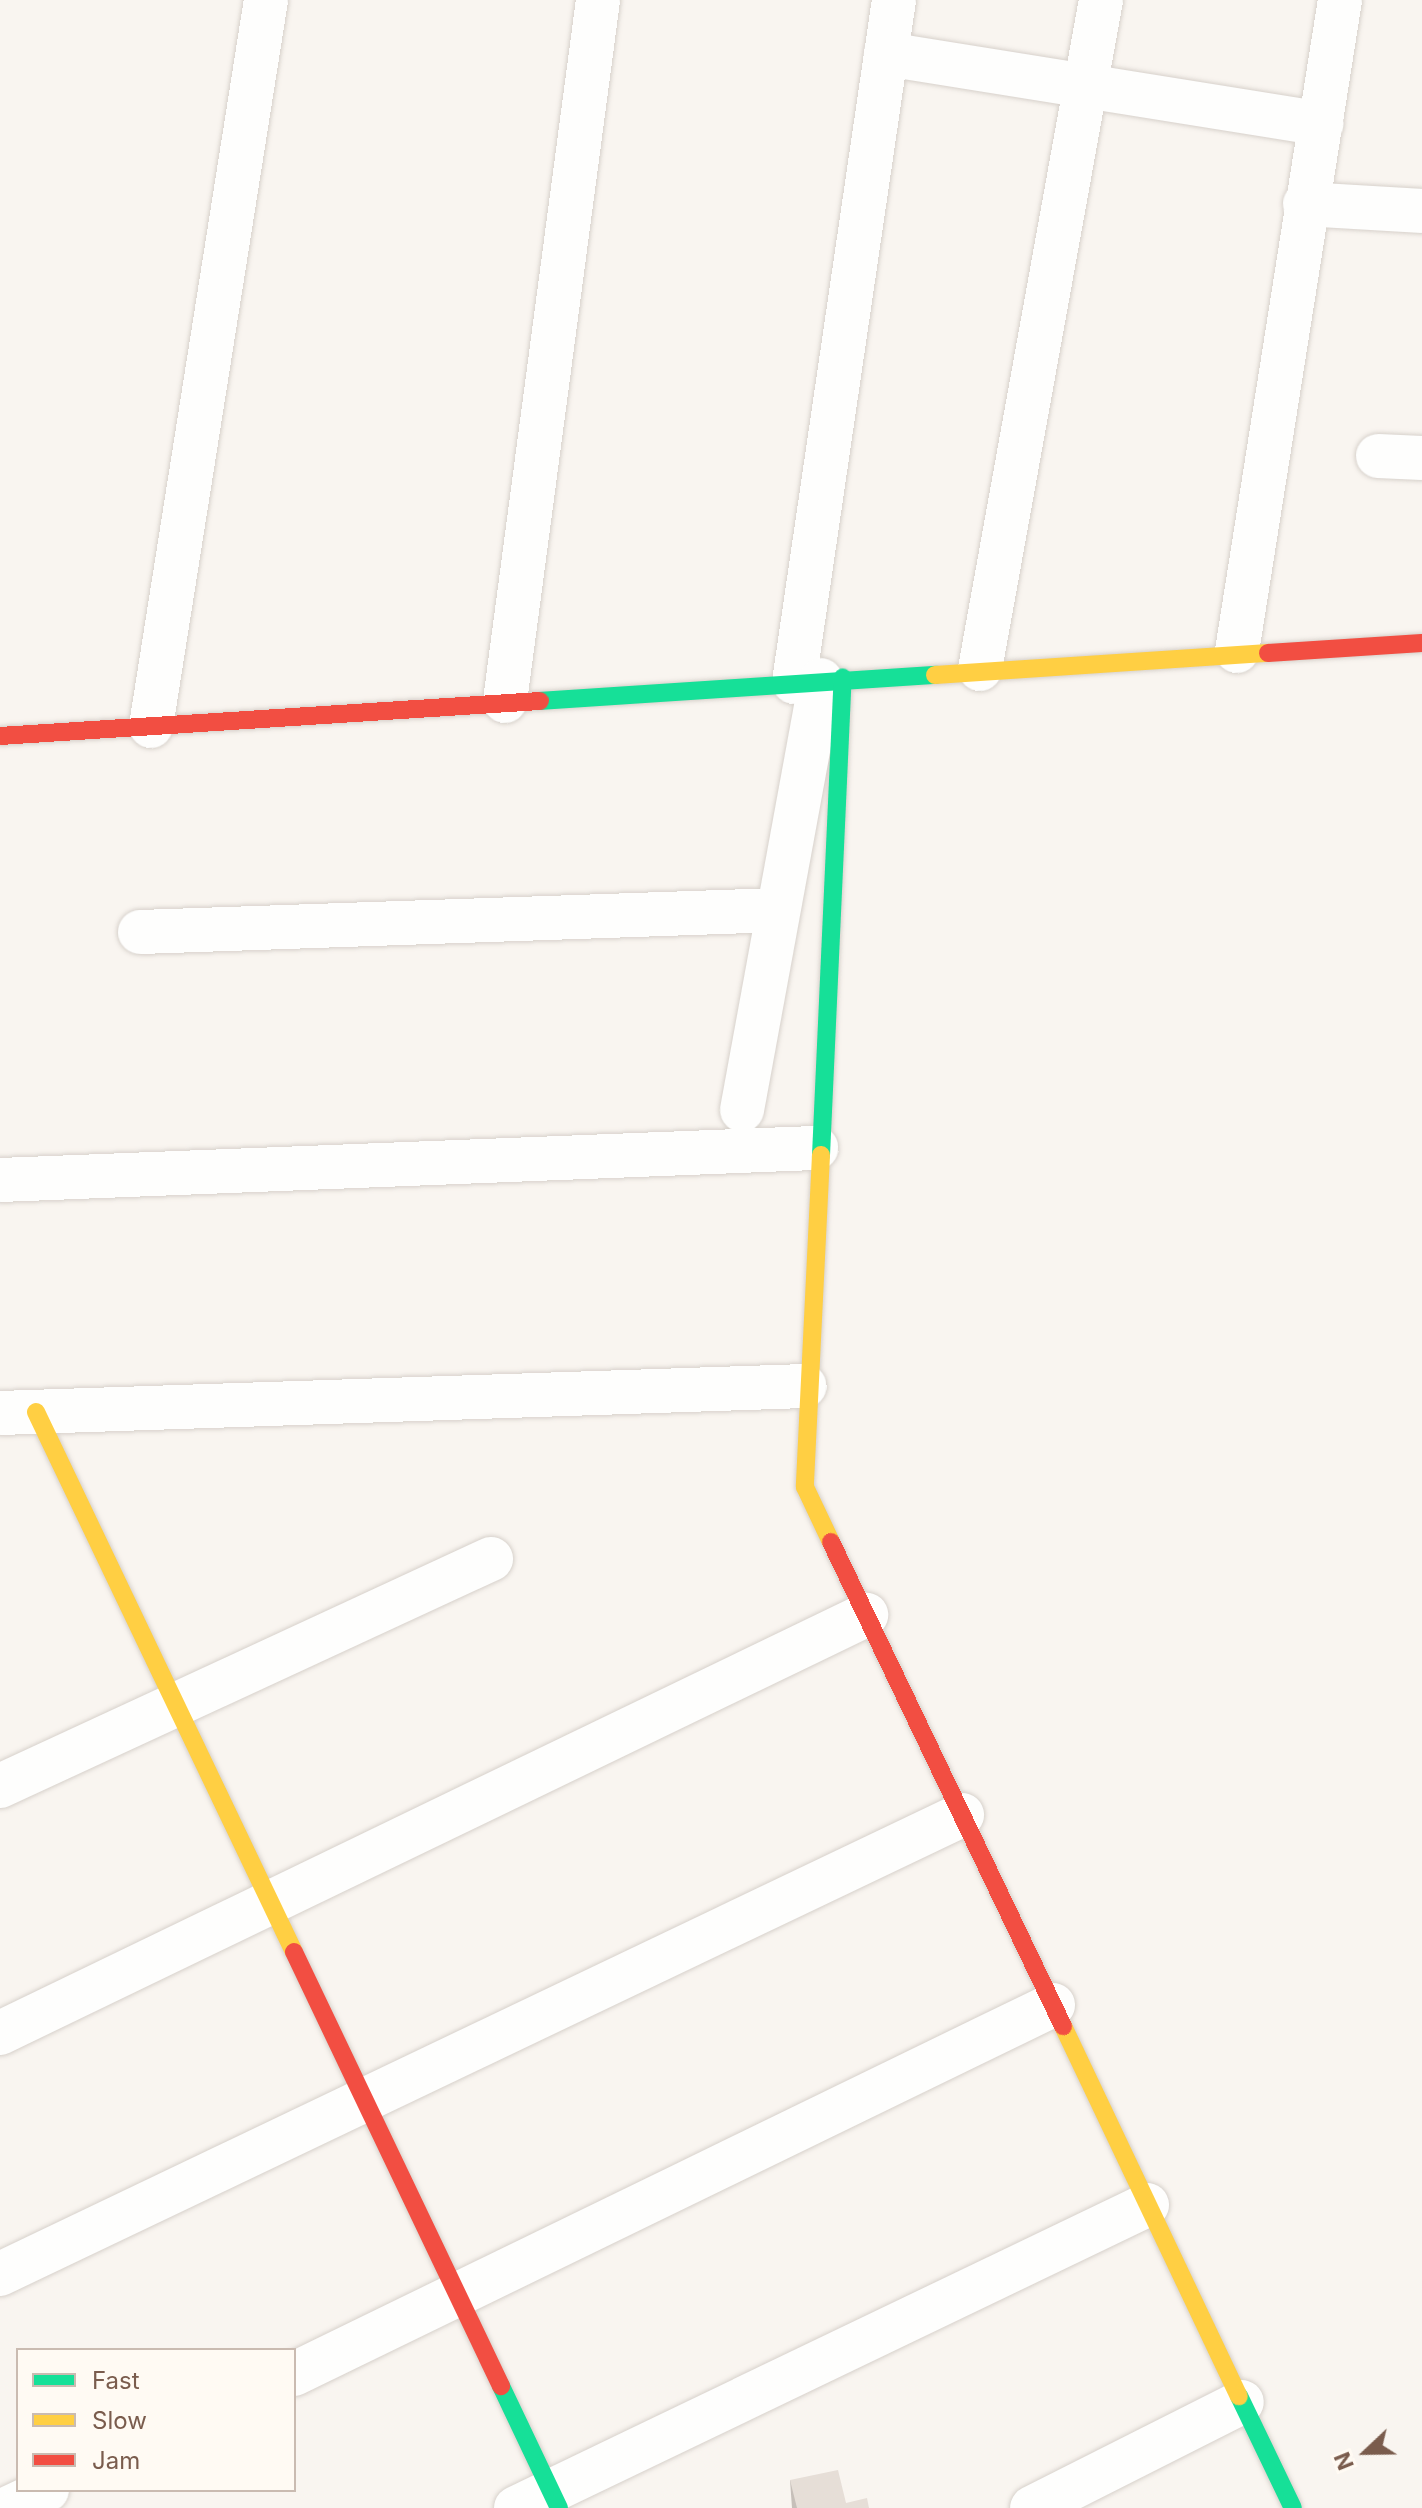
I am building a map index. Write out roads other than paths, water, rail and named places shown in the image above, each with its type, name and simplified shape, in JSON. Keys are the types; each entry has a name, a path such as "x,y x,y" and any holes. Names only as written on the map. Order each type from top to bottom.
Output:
{"street":[{"path":"151,726 266,0"},
{"path":"505,701 598,0"},
{"path":"742,1110 819,680 894,0"},
{"path":"980,669 1088,88 1101,0"},
{"path":"1237,651 1305,204 1340,0"},
{"path":"886,54 1321,124"},
{"path":"1305,204 1422,211"},
{"path":"1378,456 1422,458"},
{"path":"0,736 1237,651 1422,643"},
{"path":"819,680 816,1148 805,1386 805,1487 1293,2508"},
{"path":"140,932 778,910"},
{"path":"0,1180 816,1148"},
{"path":"805,1386 18,1413 177,1705 361,2104 456,2298 542,2503 1147,2205"},
{"path":"0,1786 491,1559"},
{"path":"0,2033 271,1906 866,1615"},
{"path":"0,2274 962,1815"},
{"path":"296,2373 456,2298 1053,2005"},
{"path":"1032,2508 1242,2402"},
{"path":"9,2508 43,2492"}]}
